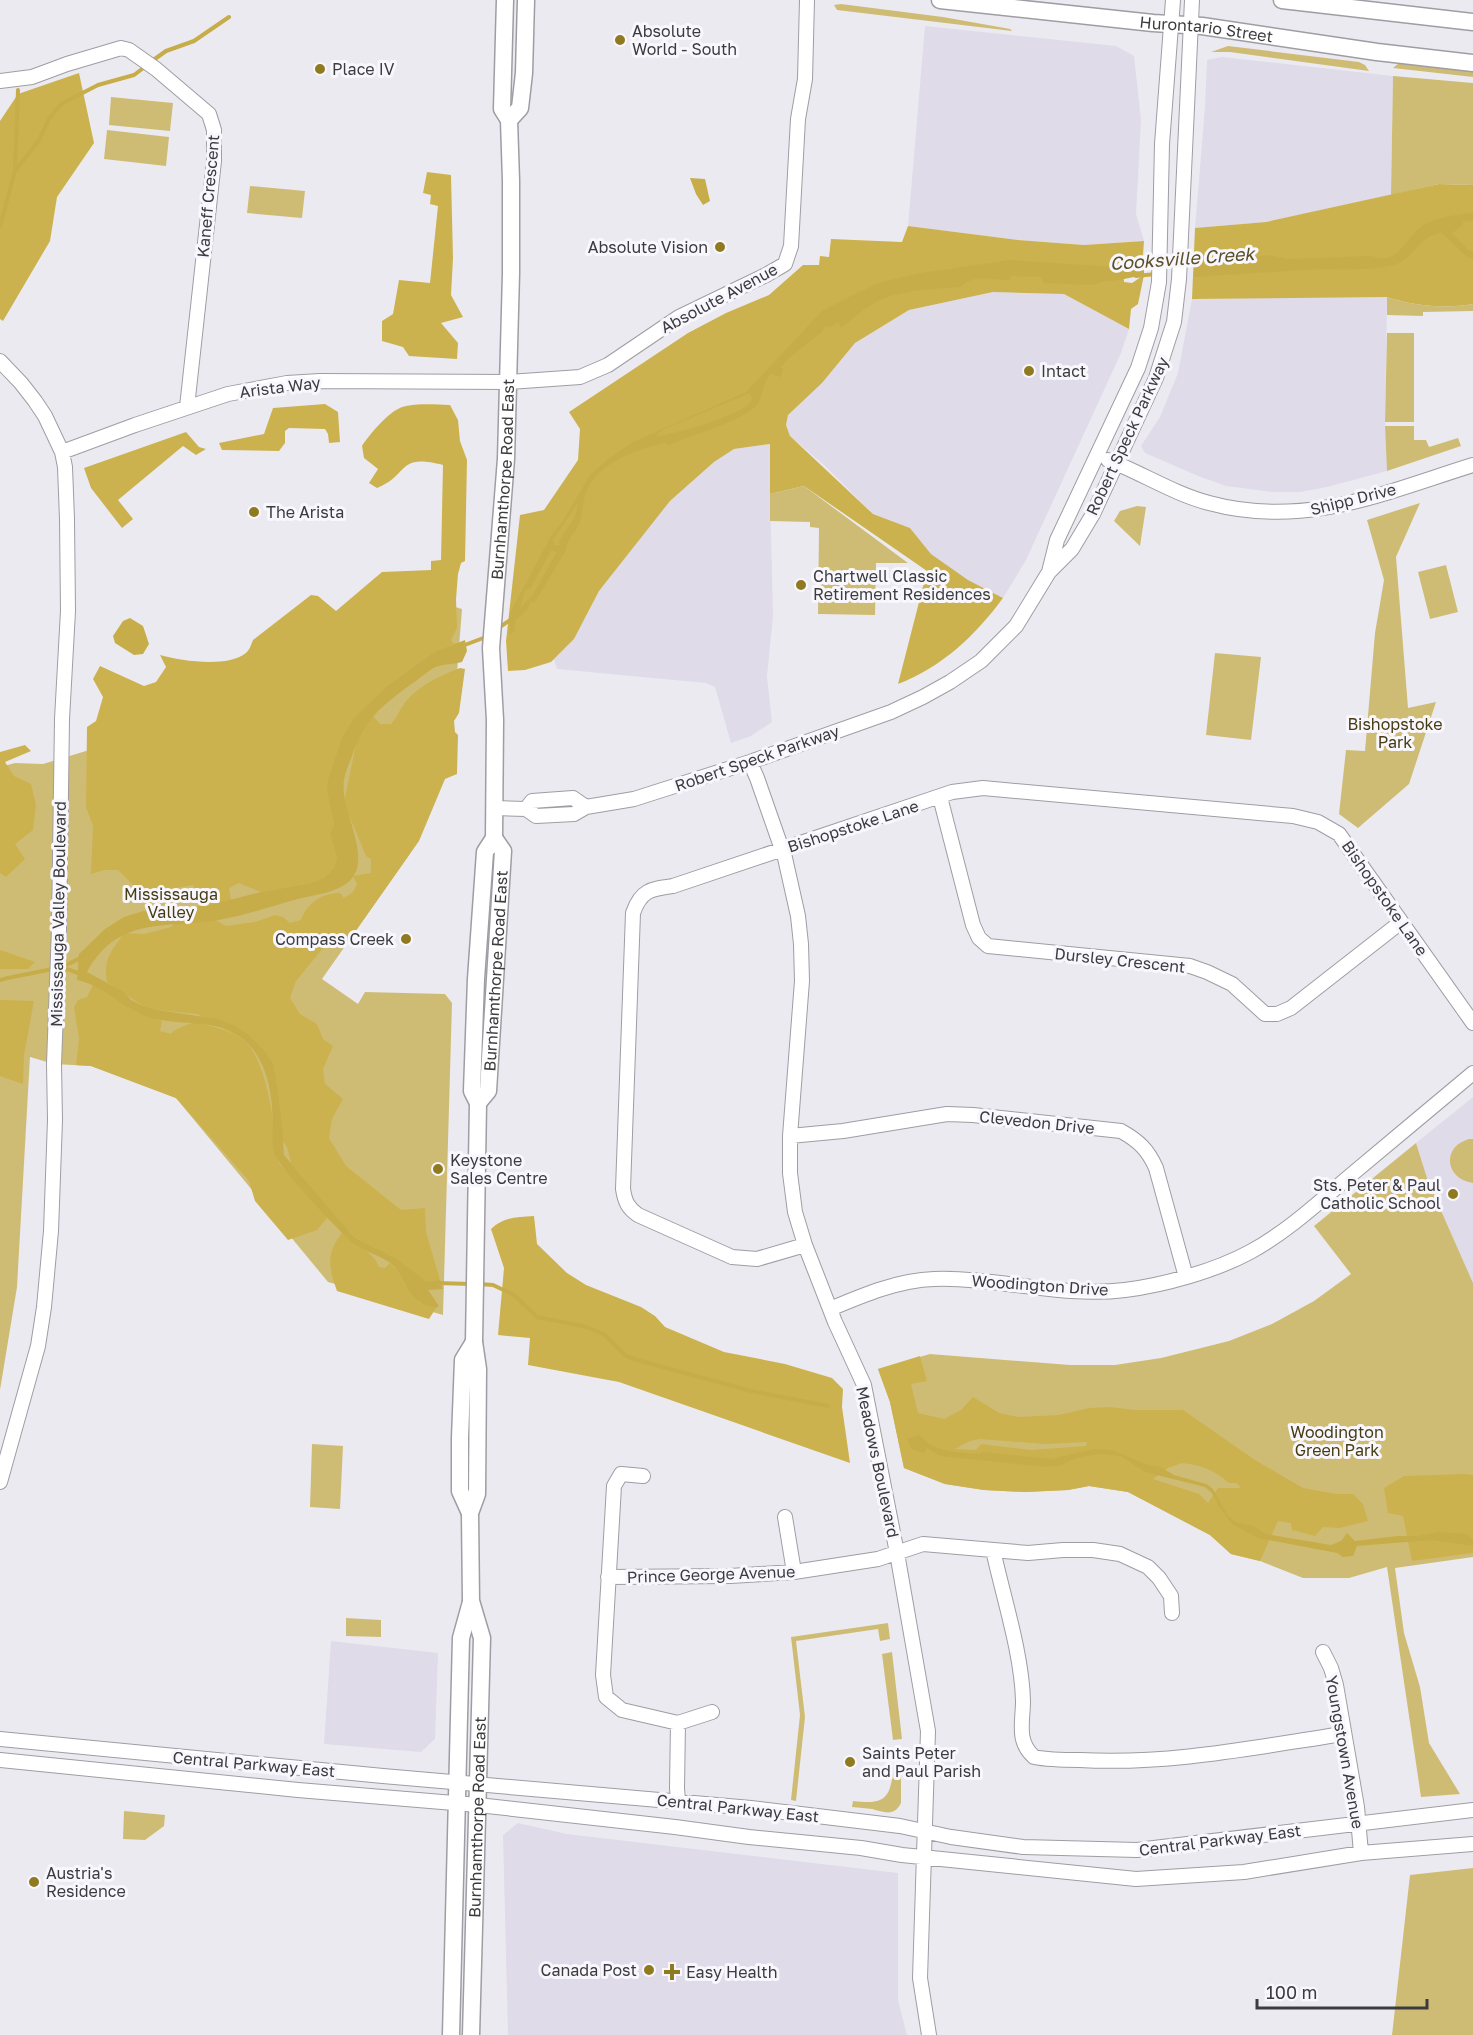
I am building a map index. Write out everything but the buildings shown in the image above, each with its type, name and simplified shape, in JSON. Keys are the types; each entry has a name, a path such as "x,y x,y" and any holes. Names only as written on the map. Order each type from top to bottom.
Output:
{"main road":[{"path":"495,0 495,43 503,65"},
{"name":"Burnhamthorpe Road East","path":"451,2035 461,1638 471,1601 470,1513 477,1494 478,1369 474,1342 478,1103 488,1092 503,850 494,838 495,720 490,648 497,581 509,382 511,181 509,120 502,109 505,0"},
{"name":"Burnhamthorpe Road East","path":"509,120 520,108 524,73 526,0"},
{"name":"Hurontario Street","path":"940,0 1191,25 1473,63"},
{"path":"1282,0 1473,22"},
{"path":"1384,52 1473,56"},
{"name":"Burnhamthorpe Road East","path":"471,1601 482,1638 471,2035"}],"street":[{"name":"Absolute Avenue","path":"509,382 580,377 608,365 679,317 784,264 791,246 798,119 804,79 807,0"},
{"name":"Robert Speck Parkway","path":"494,808 526,809 536,816 574,814 586,807 634,799 750,762 891,711 950,682 981,661 1016,626 1048,572 1057,540 1138,368 1151,328 1159,282 1162,144 1173,0"},
{"name":"Robert Speck Parkway","path":"1048,572 1072,549 1092,514 1156,378 1174,322 1179,279 1192,0"},
{"name":"Kaneff Crescent","path":"0,81 32,77 121,48 134,53 156,69 209,114 214,130 214,161 187,407"},
{"name":"Mississauga Valley Boulevard","path":"0,361 35,401 45,416 62,452 65,467 67,519 68,611 62,720 51,1231 38,1346 0,1482"},
{"name":"Arista Way","path":"62,452 187,407 242,390 320,381 509,382"},
{"name":"Shipp Drive","path":"1097,456 1208,503 1272,514 1332,508 1473,465"},
{"name":"Meadows Boulevard","path":"750,762 793,889 801,944 802,981 789,1136 790,1173 795,1212 830,1309 864,1385 897,1552 928,1731 920,1978 929,2035"},
{"name":"Bishopstoke Lane","path":"805,1245 757,1259 732,1257 638,1215 630,1210 625,1201 623,1189 633,913 638,900 651,889 673,886 940,797 982,788 1293,816 1318,822 1339,834 1473,1023"},
{"name":"Dursley Crescent","path":"940,797 973,925 979,938 988,946 1190,966 1232,984 1265,1014 1277,1014 1291,1008 1401,922"},
{"name":"Woodington Drive","path":"830,1309 905,1282 934,1279 975,1280 1081,1291 1125,1290 1186,1277 1215,1268 1267,1242 1317,1204 1473,1073"},
{"name":"Clevedon Drive","path":"789,1136 843,1131 947,1114 1121,1131 1138,1141 1149,1153 1156,1168 1186,1277"},
{"path":"643,1476 621,1474 614,1486 603,1675 606,1697 622,1710 678,1723 712,1712"},
{"path":"785,1517 794,1572"},
{"name":"Prince George Avenue","path":"608,1576 730,1576 794,1572 869,1561 923,1544 1028,1553 1093,1550 1120,1554 1148,1567 1171,1596 1172,1613"},
{"path":"993,1550 1020,1670 1023,1700 1021,1737 1026,1748 1034,1757 1105,1762 1182,1758 1343,1734"},
{"name":"Youngstown Avenue","path":"1323,1652 1336,1685 1361,1853"},
{"path":"678,1723 678,1801"},
{"name":"Central Parkway East","path":"0,1739 678,1801 900,1826 1023,1847 1137,1850 1473,1810"},
{"name":"Central Parkway East","path":"0,1760 478,1805 1136,1879 1244,1872 1361,1853 1473,1844"}],"shaded area":[{"path":"925,26 1116,46 1134,56 1141,120 1136,214 1144,241 1084,245 1018,240 908,226"},
{"path":"1222,57 1393,76 1391,195 1266,222 1195,228 1207,60"},
{"path":"79,73 94,143 57,197 50,241 3,321 0,319 0,121 18,94"},
{"path":"427,172 451,175 453,258 451,295 463,317 441,323 458,343 457,359 409,356 403,347 382,341 382,321 393,314 399,280 430,283 438,206 430,204 431,195 423,193"},
{"path":"690,178 705,179 710,201 703,205"},
{"path":"1439,184 1473,185 1473,304 1430,306 1387,297 1192,299 1195,228 1266,222"},
{"path":"1473,213 1473,221 1463,222 1462,226 1452,233 1468,250 1473,252 1473,259 1467,257 1442,233 1427,238 1401,262 1383,267 1194,277 1194,263 1269,255 1287,259 1390,257 1427,223 1444,217"},
{"path":"908,226 1018,240 1084,245 1144,241 1143,255 1135,262 1123,263 1124,282 1132,283 1144,275 1138,304 1131,309 1129,329 1064,294 993,292 909,310 855,343 822,383 788,415 786,425 790,436 873,514 910,528 931,554 968,580 1003,598 981,625 956,649 929,669 898,684 927,571 804,486 770,494 770,444 734,449 714,462 670,501 599,591 574,639 551,662 525,670 508,671 506,641 520,515 544,510 578,460 580,429 569,412 688,333 726,313 769,295 803,265 819,265 820,256 829,257 831,239 902,242"},
{"path":"1010,260 1115,267 1144,266 1144,275 1093,285 1044,283 1041,277 1011,276 1009,280 971,280 961,287 919,290 888,297 870,306 841,328 838,322 832,327 825,326 822,332 781,367 783,369 781,377 771,374 758,403 739,418 669,445 665,443 632,453 620,458 600,472 587,490 580,522 566,550 535,602 530,603 526,611 516,620 514,628 516,630 509,636 511,611 551,536 563,521 590,475 609,458 631,443 746,392 822,311 881,282 921,273","holes":["750,393 752,399 749,404 729,415 688,429 655,436 664,429","578,503 575,517 559,541 560,546 554,545 553,540","551,551 557,552 532,596 520,608 525,591 531,587"]},
{"path":"993,292 1064,294 1129,329 1121,353 1026,560 1003,598 968,580 931,554 910,528 873,514 824,465 790,436 786,425 788,414 822,383 855,343 909,310"},
{"path":"1387,297 1385,422 1387,471 1300,492 1272,492 1226,486 1145,453 1141,446 1160,417 1178,373 1192,299"},
{"path":"325,404 338,412 340,442 329,443 325,429 289,428 285,431 285,443 279,451 222,450 219,443 264,434 273,408"},
{"path":"416,405 450,405 458,420 460,441 467,460 465,561 461,563 458,574 457,628 451,640 454,644 436,651 388,685 353,720 327,792 334,824 330,834 337,859 334,868 324,878 311,883 261,892 239,883 229,888 231,900 210,905 200,902 193,885 142,894 118,870 104,870 91,874 93,826 86,807 87,727 96,721 103,697 93,679 100,666 144,686 156,682 166,667 160,655 204,662 238,658 246,653 253,640 311,595 318,596 336,611 382,572 431,570 431,561 441,560 443,465 428,462 410,464 387,483 377,488 369,483 378,469 364,458 362,446 378,426 398,409"},
{"path":"186,432 199,447 206,449 196,455 183,446 118,500 133,519 122,528 91,488 84,468"},
{"path":"770,444 773,615 767,677 772,722 751,736 731,743 715,687 706,683 557,669 554,659 574,639 599,591 670,501 714,462 734,449"},
{"path":"130,618 143,626 149,644 143,654 134,655 115,643 113,636 123,621"},
{"path":"465,640 467,651 462,662 436,667 391,699 374,715 356,745 344,780 344,793 358,849 358,863 355,874 346,884 329,892 229,918 162,925 129,933 114,941 100,954 87,972 124,992 131,1000 143,1006 218,1019 248,1034 264,1050 274,1065 284,1155 354,1237 396,1258 426,1281 440,1280 443,1289 428,1290 439,1306 436,1308 422,1304 414,1298 398,1271 389,1262 353,1243 311,1200 280,1163 273,1147 272,1112 267,1078 259,1058 244,1040 234,1033 210,1025 148,1017 96,987 77,980 79,954 105,929 124,917 143,911 210,905 261,892 311,883 324,878 334,868 337,859 330,834 334,824 327,792 328,780 342,738 354,718 388,685 436,651"},
{"path":"460,668 465,669 459,713 454,721 455,732 458,735 457,774 445,779 419,841 350,939 328,942 296,981 290,998 300,1014 317,1024 323,1039 333,1046 323,1069 325,1084 343,1099 332,1119 329,1138 346,1166 401,1210 425,1208 426,1232 440,1280 426,1281 396,1258 354,1237 291,1163 287,1147 282,1140 281,1113 274,1065 264,1050 197,1014 157,1010 143,1006 107,982 106,967 109,956 124,933 144,934 171,927 174,924 216,920 226,926 255,922 275,915 283,917 290,923 301,920 311,904 321,897 340,893 344,898 353,892 357,884 353,876 371,873 371,859 366,856 344,803 357,739 372,715 380,724 391,724 415,692 437,678"},
{"path":"25,745 31,751 5,762 14,776 31,784 36,805 33,830 15,844 25,859 6,877 0,873 0,752"},
{"path":"0,950 35,962 28,969 0,969"},
{"path":"93,985 136,1012 162,1021 160,1031 171,1034 194,1022 231,1033 249,1045 267,1088 273,1120 274,1149 278,1160 328,1217 317,1230 288,1240 255,1201 249,1181 176,1098 91,1066 76,1065 79,1039 74,1007 78,1000 87,997"},
{"path":"0,1000 34,1001 24,1055 23,1084 0,1076"},
{"name":"Sts. Peter & Paul Catholic School","path":"1473,1097 1473,1283 1428,1181 1416,1143"},
{"path":"534,1216 537,1244 567,1273 586,1285 641,1307 655,1316 665,1327 724,1352 785,1364 832,1378 843,1389 842,1407 850,1463 619,1382 528,1365 530,1338 498,1335 504,1268 491,1229 506,1220"},
{"path":"343,1232 369,1253 379,1267 385,1268 390,1263 402,1275 419,1303 436,1308 429,1319 337,1291 330,1261 333,1247"},
{"path":"920,1356 927,1381 911,1384 918,1413 944,1419 961,1410 973,1397 999,1413 1018,1417 1059,1415 1089,1408 1110,1407 1135,1410 1183,1410 1255,1460 1303,1488 1336,1494 1353,1494 1363,1504 1368,1521 1339,1528 1323,1527 1315,1536 1292,1530 1291,1523 1278,1521 1260,1561 1231,1554 1210,1535 1128,1492 1089,1486 1068,1490 1025,1492 984,1490 945,1484 904,1468 890,1402 878,1369","holes":["980,1439 1045,1444 1087,1442 1086,1446 1030,1450 981,1444 976,1450 955,1449 970,1441","1182,1463 1207,1469 1229,1483 1237,1483 1241,1488 1218,1488 1208,1503 1199,1494 1153,1479 1168,1468"]},
{"path":"918,1435 933,1446 950,1451 980,1454 983,1452 1051,1459 1094,1449 1112,1450 1148,1465 1160,1467 1174,1475 1206,1484 1213,1489 1228,1516 1236,1522 1253,1526 1266,1534 1331,1545 1341,1541 1347,1533 1355,1541 1418,1536 1438,1532 1467,1534 1473,1540 1473,1546 1431,1540 1357,1546 1353,1556 1343,1557 1337,1553 1258,1538 1232,1524 1211,1492 1205,1487 1145,1472 1121,1456 1099,1454 1076,1458 1062,1465 1046,1467 940,1456 927,1448 924,1453 911,1449 907,1439"},
{"path":"1473,1475 1473,1553 1412,1561 1403,1516 1388,1513 1384,1488 1404,1476"},
{"path":"331,1641 438,1653 435,1739 421,1752 324,1744"},
{"path":"518,1823 567,1834 898,1873 898,2000 907,2035 508,2035 503,1835"}],"green space":[{"path":"834,5 943,17 1012,31 837,10"},
{"path":"1228,46 1359,62 1369,71 1230,52 1211,52"},
{"path":"1399,63 1473,70 1473,77 1393,68"},
{"path":"1393,76 1473,83 1473,185 1439,184 1391,195"},
{"path":"111,97 173,103 170,131 109,125"},
{"path":"107,130 169,137 166,166 104,159"},
{"path":"250,186 305,191 302,218 247,213"},
{"path":"1387,297 1430,306 1473,304 1473,311 1423,312 1423,316 1387,315"},
{"path":"1387,333 1414,333 1414,422 1385,422"},
{"path":"1385,426 1414,426 1414,440 1426,440 1429,447 1458,438 1461,446 1387,471"},
{"path":"804,486 908,563 876,563 875,615 818,614 819,528 810,527 810,522 770,521 770,494"},
{"name":"Bishopstoke Park","path":"1420,503 1396,557 1408,708 1436,702 1409,784 1358,828 1339,814 1346,750 1365,751 1375,633 1384,580 1367,520"},
{"path":"1137,506 1146,507 1140,546 1114,521 1120,511"},
{"path":"1446,565 1458,612 1430,619 1418,572"},
{"name":"Mississauga Valley","path":"445,604 462,609 454,711 437,774 409,855 322,979 358,1004 365,992 445,994 452,1003 443,1315 328,1282 176,1098 91,1066 54,1064 30,1057 17,1287 0,1390 0,767 15,763 43,764 228,708"},
{"path":"1215,653 1261,657 1251,740 1206,735"},
{"path":"1469,1139 1473,1139 1473,1183 1457,1176 1450,1162 1454,1149"},
{"name":"Woodington Green Park","path":"1416,1143 1428,1181 1473,1283 1473,1557 1395,1568 1404,1633 1420,1687 1429,1743 1460,1794 1421,1797 1387,1567 1349,1578 1303,1578 1260,1561 1231,1554 1210,1535 1128,1492 1089,1486 1068,1490 1025,1492 984,1490 945,1484 904,1468 890,1402 878,1369 930,1354 1070,1365 1115,1365 1161,1358 1229,1341 1272,1324 1314,1301 1351,1274 1314,1226"},
{"path":"312,1444 343,1446 340,1509 310,1507"},
{"path":"346,1618 381,1620 381,1637 346,1636"},
{"path":"888,1623 890,1639 880,1641 878,1629 796,1641 805,1717 796,1801 791,1800 800,1715 791,1637"},
{"path":"892,1652 902,1739 893,1740 882,1654"},
{"path":"894,1765 901,1765 901,1803 895,1810 888,1812 852,1807 853,1801 873,1802 885,1797 891,1785"},
{"path":"124,1811 165,1815 164,1826 145,1840 123,1839"},
{"path":"1473,1868 1473,2035 1392,2035 1410,1875"}],"waterway":[{"path":"152,61 166,51 194,41 229,17"},
{"path":"0,226 15,171 39,140 49,119 61,104 98,85 134,75 146,66"},
{"path":"15,171 18,90"},
{"name":"Cooksville Creek","path":"1136,276 1156,274"},
{"name":"Cooksville Creek","path":"497,629 513,618"},
{"name":"Cooksville Creek","path":"462,646 486,637"},
{"name":"Cooksville Creek","path":"0,980 53,969 82,957"},
{"path":"64,968 81,974"},
{"path":"437,1283 471,1284"},
{"path":"479,1284 493,1285 514,1295 537,1317 583,1326 604,1334 626,1356 751,1391 828,1406"}],"place":[{"name":"Absolute World - South","path":"620,40"},
{"name":"Place IV","path":"320,69"},
{"name":"Absolute Vision","path":"720,247"},
{"name":"Intact","path":"1029,371"},
{"name":"The Arista","path":"254,512"},
{"name":"Chartwell Classic Retirement Residences","path":"801,585"},
{"name":"Compass Creek","path":"406,939"},
{"name":"Keystone Sales Centre","path":"438,1169"},
{"name":"Sts. Peter & Paul Catholic School","path":"1453,1194"},
{"name":"Saints Peter and Paul Parish","path":"850,1762"},
{"name":"Austria's Residence","path":"34,1882"},
{"name":"Canada Post","path":"649,1970"},
{"name":"Easy Health","path":"672,1972"}]}
